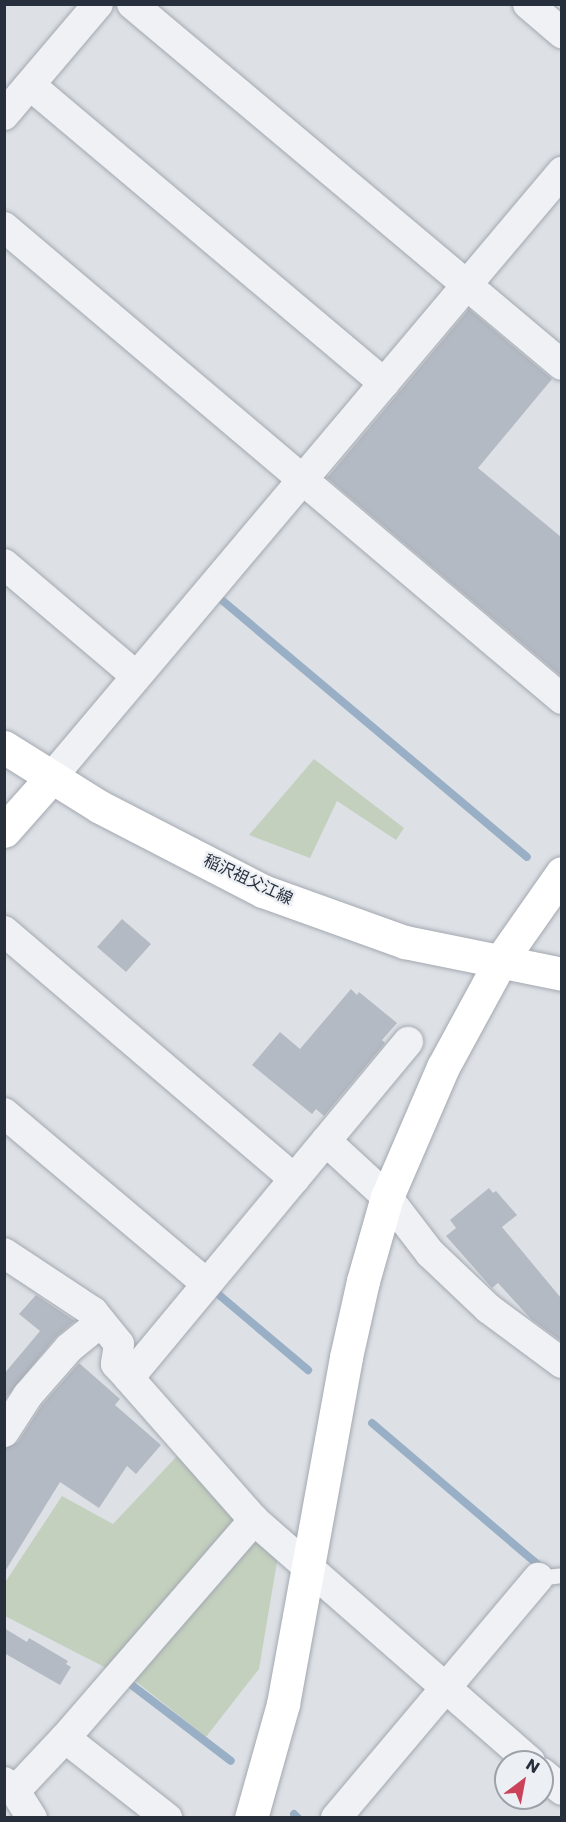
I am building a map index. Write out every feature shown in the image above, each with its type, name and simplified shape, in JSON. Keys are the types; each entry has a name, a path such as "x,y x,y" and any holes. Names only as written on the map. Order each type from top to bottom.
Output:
{"street":[{"path":"4,115 98,4"},
{"path":"132,4 561,365"},
{"path":"528,4 561,33"},
{"path":"30,85 384,383"},
{"path":"4,831 561,172"},
{"path":"4,227 561,699"},
{"path":"4,564 136,676"},
{"name":"稲沢祖父江線","path":"4,747 100,807 263,891 405,942 561,974"},
{"path":"251,1818 283,1704 346,1358 363,1281 387,1197 398,1165 443,1067 501,960 561,873"},
{"path":"4,931 294,1179"},
{"path":"129,1378 408,1042"},
{"path":"4,1113 207,1284"},
{"path":"326,1141 387,1197 430,1253 489,1309 561,1363"},
{"path":"4,1253 93,1312 119,1344 116,1364 254,1520 516,1750"},
{"path":"4,1432 28,1395 69,1348 101,1322"},
{"path":"33,1818 10,1787 65,1738 254,1520"},
{"path":"336,1818 446,1688 550,1577"},
{"path":"65,1738 167,1818"}],"green space":[{"path":"314,759 404,828 396,840 337,801 310,858 249,835"},
{"path":"177,1456 235,1518 235,1527 112,1671 5,1616 4,1584 62,1496 113,1524"},
{"path":"256,1531 279,1550 259,1669 206,1737 129,1676"}],"building":[{"path":"469,309 552,379 478,468 561,537 561,676 327,478"},
{"path":"122,919 151,944 126,972 97,947"},
{"path":"351,989 357,995 359,992 397,1023 382,1040 385,1043 324,1116 316,1109 312,1114 252,1065 280,1032 300,1049"},
{"path":"489,1188 493,1193 496,1191 517,1215 502,1227 561,1298 561,1341 531,1319 498,1283 492,1288 446,1236 456,1228 450,1220"},
{"path":"36,1295 75,1321 56,1337 4,1400 4,1374 40,1331 19,1314"},
{"path":"79,1363 120,1399 115,1405 161,1445 136,1474 127,1466 99,1508 60,1482 4,1573 4,1449 18,1442 42,1405"},
{"path":"4,1628 27,1642 29,1638 68,1661 66,1664 71,1667 60,1685 4,1653"}],"waterway":[{"path":"217,596 527,857"},
{"path":"218,1294 308,1370"},
{"path":"372,1423 538,1565"},
{"path":"129,1683 231,1761"},
{"path":"294,1814 298,1818"}]}
